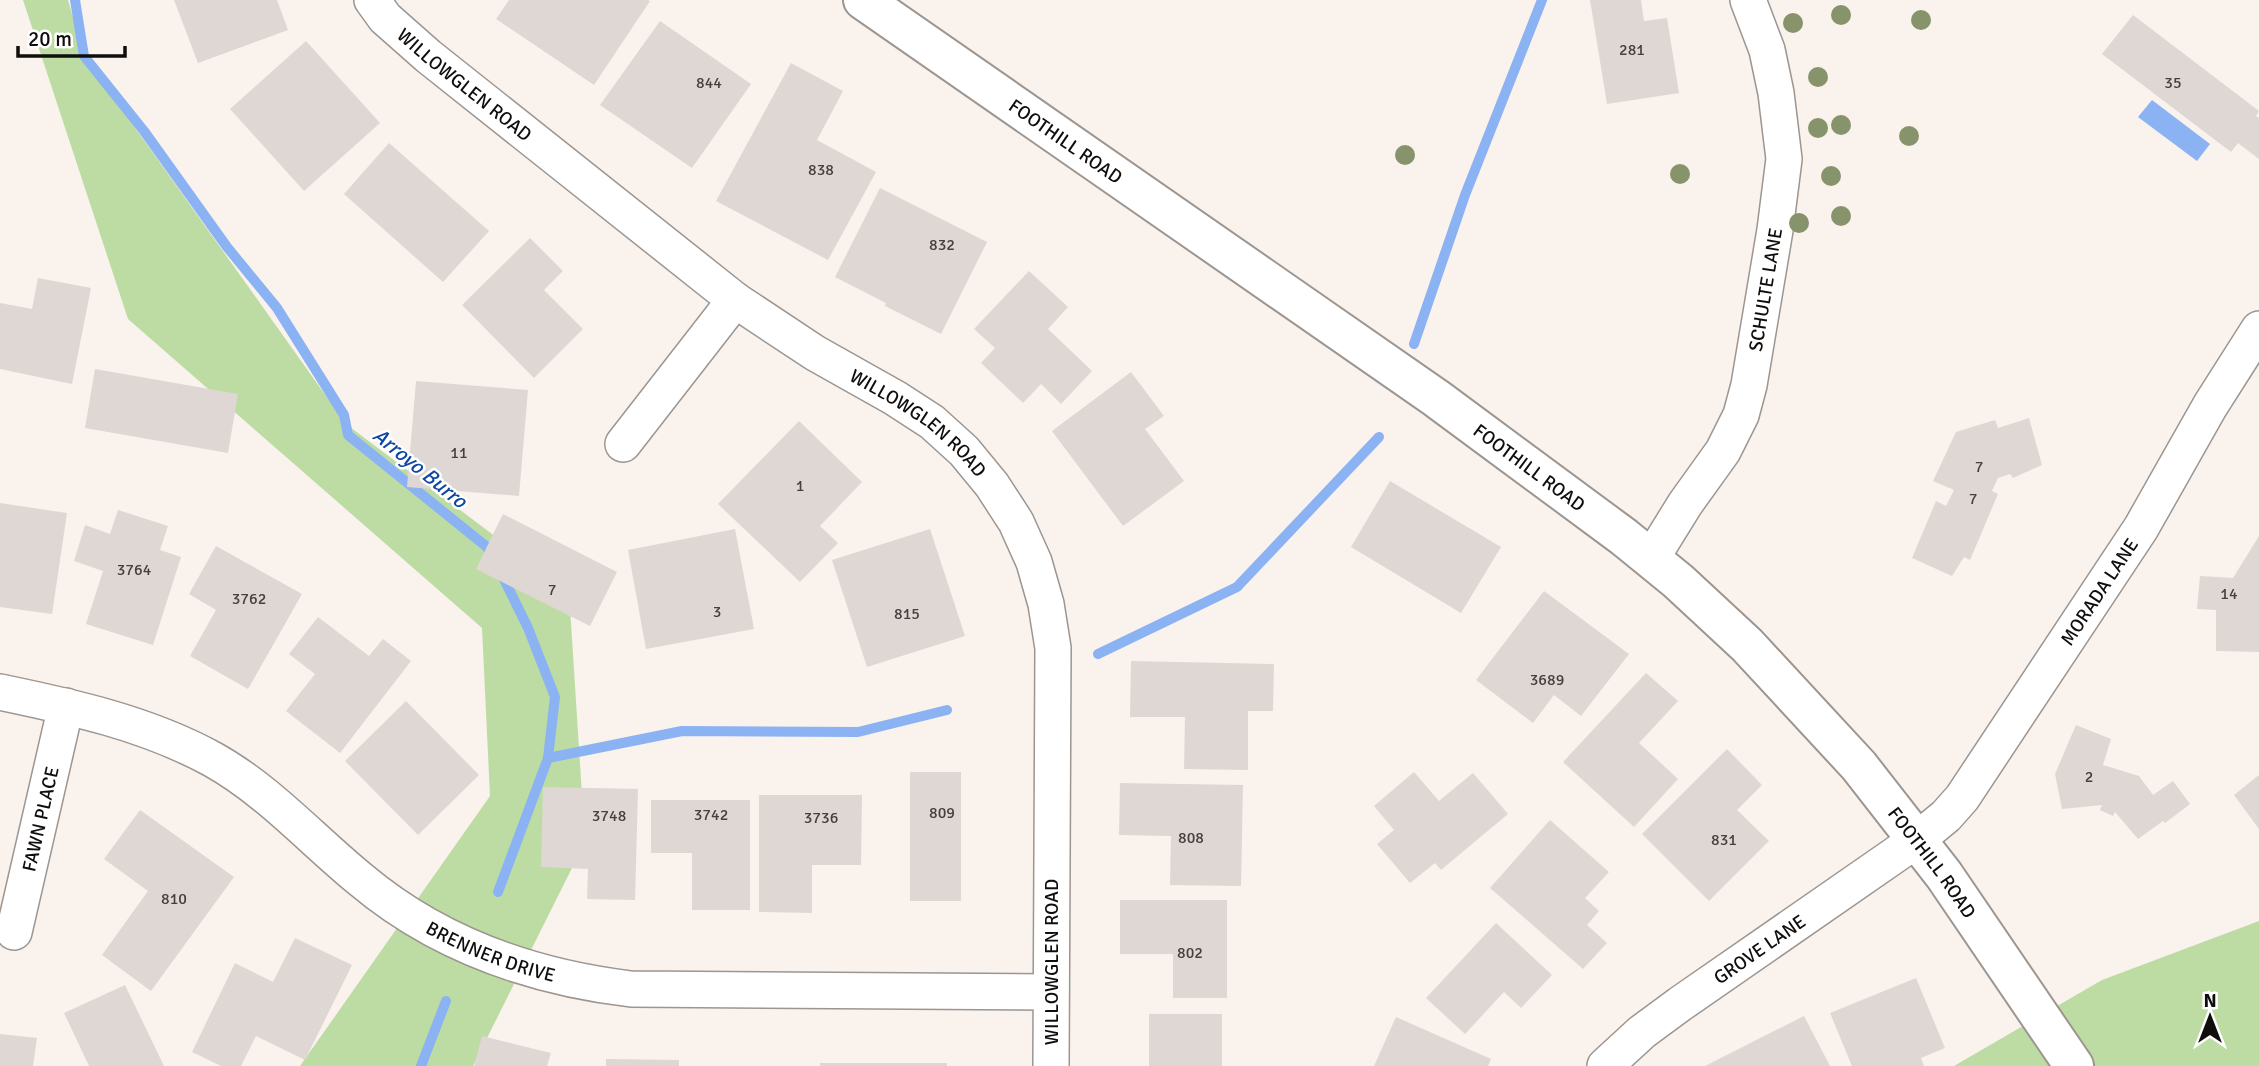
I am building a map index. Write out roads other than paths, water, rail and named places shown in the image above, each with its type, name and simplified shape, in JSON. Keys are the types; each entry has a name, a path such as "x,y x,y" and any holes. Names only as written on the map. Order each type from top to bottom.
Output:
{"main road":[{"name":"FOOTHILL ROAD","path":"863,0 1446,406 1651,559 1710,610 1794,694 1860,766 1918,839 2074,1066"}],"street":[{"name":"WILLOWGLEN ROAD","path":"372,0 384,18 428,56 734,300 815,353 932,422 985,476 1016,522 1034,562 1046,604 1052,648 1051,1066"},
{"name":"SCHULTE LANE","path":"1651,559 1685,504 1723,451 1741,415 1749,385 1784,159 1776,93 1767,50 1748,0"},
{"path":"623,444 734,300"},
{"name":"MORADA LANE","path":"1918,839 1946,816 1962,798 2141,528 2210,406 2259,329"},
{"name":"BRENNER DRIVE","path":"0,692 66,706 165,736 213,760 259,789 361,880 416,920 461,944 516,966 584,984 631,989 1051,992"},
{"name":"FAWN PLACE","path":"14,932 66,706"},
{"name":"GROVE LANE","path":"1605,1066 1651,1025 1918,839"}],"water":[{"path":"2152,100 2210,144 2197,161 2138,117"}],"waterway":[{"name":"Arroyo Burro","path":"75,0 84,56 144,131 227,247 277,308 344,415 348,435 487,547 492,557"},
{"path":"1414,344 1465,195 1542,0"},
{"path":"1098,654 1237,587 1379,437"},
{"name":"Arroyo Burro","path":"498,892 548,758 555,697 528,628 500,571"},
{"path":"548,758 682,731 858,732 947,710"},
{"name":"Arroyo Burro","path":"421,1066 446,1001"}]}
